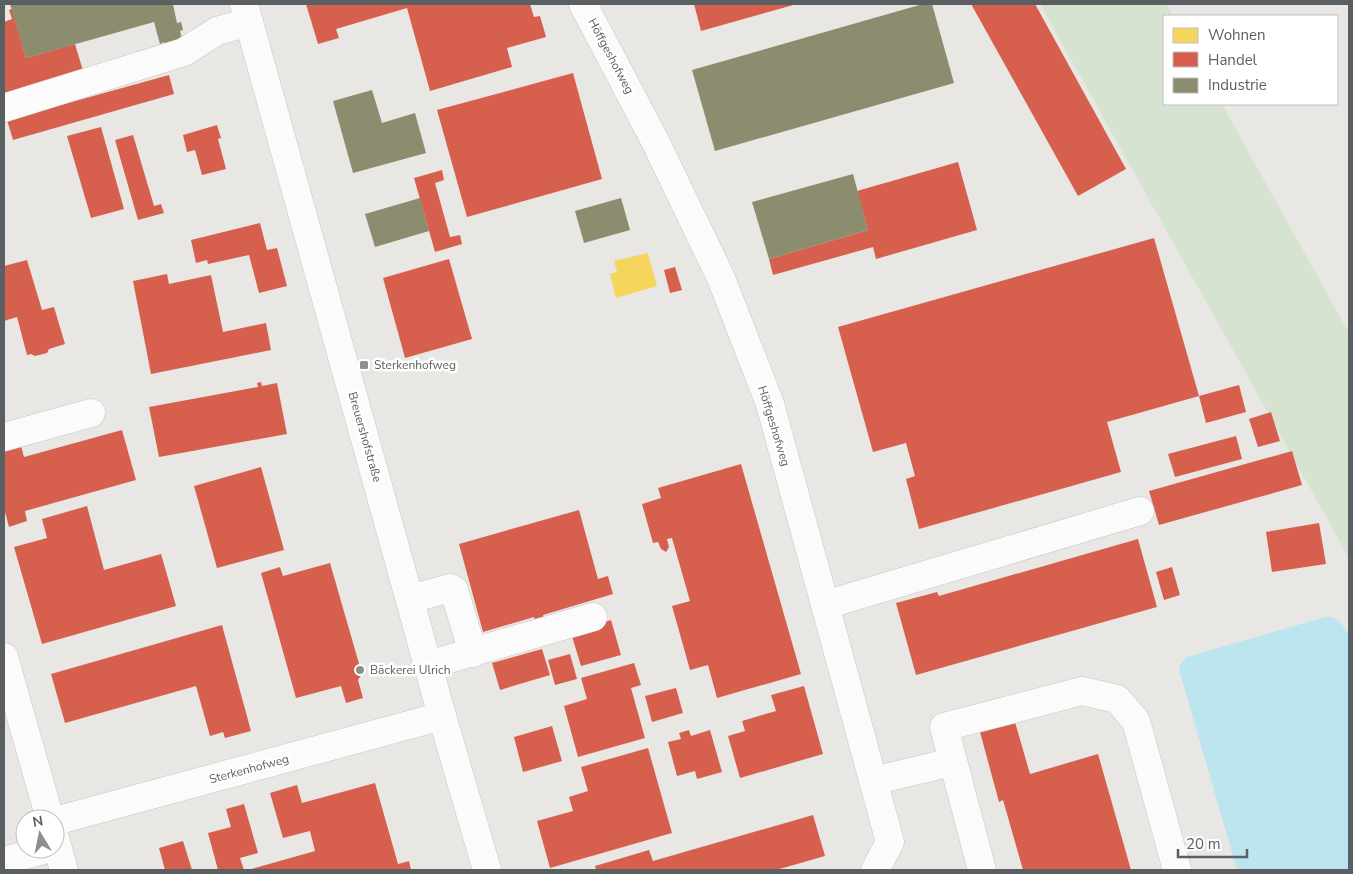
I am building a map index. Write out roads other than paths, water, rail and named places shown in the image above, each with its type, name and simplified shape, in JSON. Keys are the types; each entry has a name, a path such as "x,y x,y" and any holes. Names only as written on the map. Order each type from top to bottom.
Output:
{"street":[{"name":"Höffgeshofweg","path":"583,4 655,141 721,278 770,404 890,842 875,870"},
{"path":"4,108 184,52 246,13"},
{"name":"Breuershofstraße","path":"246,13 442,716 487,870"},
{"path":"4,437 91,413"},
{"path":"825,605 1140,511"},
{"path":"410,600 450,588 454,590 473,652"},
{"path":"428,665 593,617"},
{"path":"4,657 47,809"},
{"path":"982,870 944,727 1082,691 1117,699 1136,720 1177,870"},
{"name":"Sterkenhofweg","path":"65,842 442,716"},
{"path":"873,781 952,762"}],"water":[{"path":"1325,617 1336,619 1349,633 1349,870 1237,870 1179,666 1187,657"}],"place":[{"name":"Sterkenhofweg","path":"364,365"},
{"name":"Bäckerei Ulrich","path":"360,670"}]}
